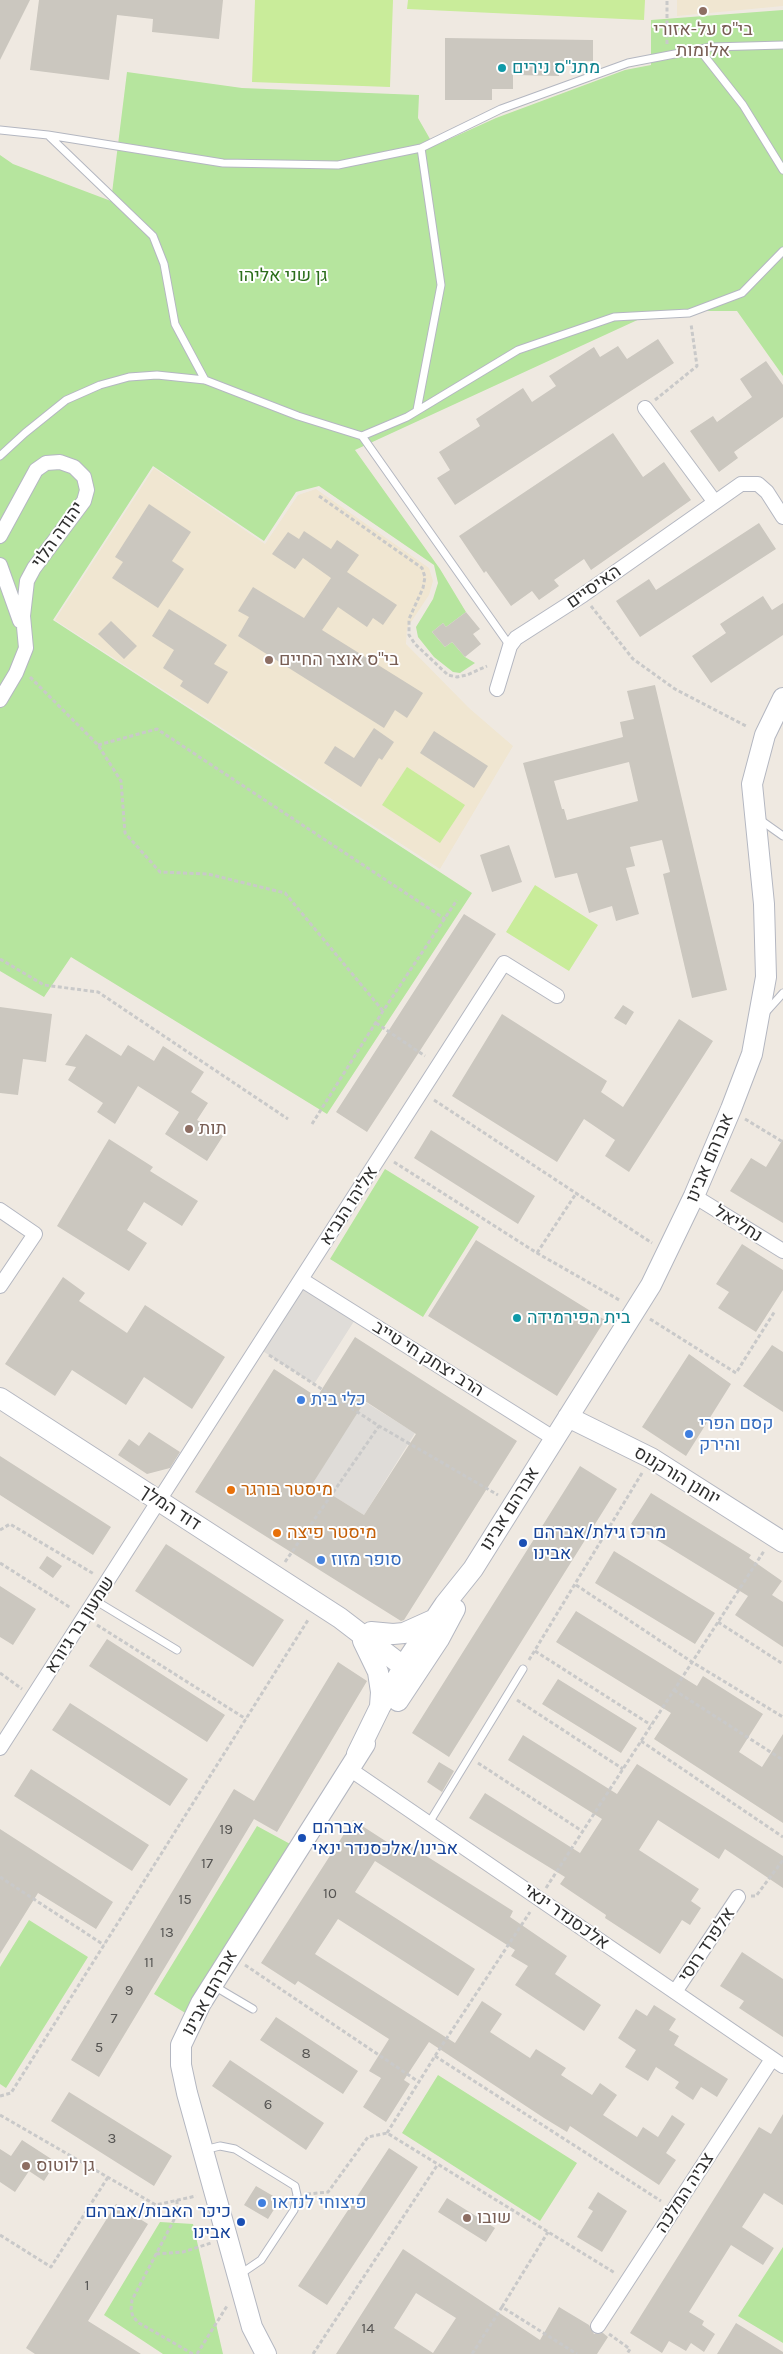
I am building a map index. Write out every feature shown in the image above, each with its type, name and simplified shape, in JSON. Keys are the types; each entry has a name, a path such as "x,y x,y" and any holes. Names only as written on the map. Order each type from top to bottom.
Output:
{"street":[{"path":"645,408 714,501"},
{"name":"יהודה הלוי","path":"0,536 36,470 46,463 60,462 74,467 84,477 87,490 84,501 34,568 27,581 23,597 26,648 21,663 0,700"},
{"name":"האיסיים","path":"508,652 516,638 583,596 714,501 741,484 758,484 767,492 783,517"},
{"name":"יהודה הלוי","path":"0,565 25,633"},
{"path":"497,688 508,652"},
{"name":"אברהם אבינו","path":"253,2354 249,2317 181,2065 181,2045 186,2029 411,1664 434,1620 473,1569 636,1310 667,1254 694,1196 752,1054 759,1020 766,977 766,940 752,784 765,735 783,698"},
{"name":"אליהו הנביא","path":"160,1502 504,963 557,996"},
{"name":"נחליאל","path":"694,1196 783,1251"},
{"path":"0,1210 35,1234 0,1286"},
{"name":"הרב יצחק חי טייב","path":"302,1280 555,1439"},
{"name":"דוד המלך","path":"0,1398 411,1664"},
{"name":"יוחנן הורקנוס","path":"568,1417 651,1458 778,1538"},
{"name":"שמעון בר גיורא","path":"0,1748 160,1502"},
{"name":"אברהם אבינו","path":"352,1761 380,1707 411,1664 454,1611 473,1569"},
{"path":"380,1707 381,1692 378,1672 370,1653 365,1633 404,1633 434,1620"},
{"name":"אלכסנדר ינאי","path":"352,1761 429,1823 777,2063"},
{"name":"אלפרד רוסי","path":"675,1992 738,1897"},
{"name":"צביה המלכה","path":"598,2326 674,2210 777,2063"},
{"name":"אברהם אבינו","path":"249,2317 266,2354"}],"lane":[{"path":"0,130 48,135 223,163 338,165 421,148 501,109 628,63 711,46 783,45"},
{"path":"699,49 743,105 783,170"},
{"path":"48,135 153,236 164,264 175,324 205,380"},
{"path":"417,410 428,361 441,285 421,148"},
{"path":"362,436 417,410 518,350 614,317 689,314 742,293 783,251"},
{"path":"0,456 25,432 66,400 100,385 129,377 157,375 205,380 298,416 362,436 508,652"},
{"path":"755,817 783,836"},
{"path":"759,1020 783,993"},
{"path":"96,1601 177,1650"},
{"path":"429,1823 523,1669"},
{"path":"212,1985 253,2009"},
{"path":"203,2150 220,2146 235,2149 295,2186 294,2210 261,2260 240,2284"}],"path":[{"path":"667,55 668,0"},
{"path":"645,408 697,366 689,314"},
{"path":"318,496 422,568 425,577 423,588 412,609 409,635 415,644 448,675 457,677 467,675 508,652"},
{"path":"583,596 633,659 675,689 765,735"},
{"path":"21,663 35,684 98,745 121,781 125,833 160,872 208,874 285,893 383,1011"},
{"path":"98,745 157,729 445,919"},
{"path":"312,1124 383,1011 457,900"},
{"path":"0,959 44,985 98,992 288,1119"},
{"path":"376,1023 438,1065"},
{"path":"422,1092 577,1192 667,1254"},
{"path":"730,1109 783,1142"},
{"path":"382,1154 537,1253 636,1310 736,1373 775,1311"},
{"path":"537,1253 577,1192"},
{"path":"258,1348 378,1426 514,1504"},
{"path":"275,1576 378,1426"},
{"path":"523,1669 576,1585 651,1458"},
{"path":"0,1530 10,1524 108,1582"},
{"path":"387,2133 418,2082 718,1622 778,1538"},
{"path":"0,1563 246,1719"},
{"path":"576,1585 692,1662 783,1717"},
{"path":"0,2096 11,2093 318,1604"},
{"path":"718,1622 783,1664"},
{"path":"535,1651 651,1725"},
{"path":"0,1673 33,1697"},
{"path":"674,1690 783,1760"},
{"path":"508,1694 623,1769"},
{"path":"641,1741 783,1837"},
{"path":"470,1757 582,1831"},
{"path":"738,1897 756,1896 783,1860"},
{"path":"0,1877 104,1945"},
{"path":"230,1956 418,2082"},
{"path":"435,2056 674,2210"},
{"path":"0,2115 156,2205 215,2191"},
{"path":"296,2196 328,2192 368,2137 387,2133 628,2281"},
{"path":"312,2354 438,2164"},
{"path":"0,2235 51,2267 108,2177"},
{"path":"178,2200 177,2214 132,2300 133,2317 142,2325 193,2354"},
{"path":"472,2354 548,2232"},
{"path":"156,2254 183,2252 227,2236"},
{"path":"197,2354 240,2284"},
{"path":"502,2307 577,2354"},
{"path":"598,2326 630,2349 627,2354"}],"shaded area":[{"name":"בי\"ס על-אזורי אלומות","path":"677,0 783,0 783,6 677,16"},
{"name":"בי\"ס אוצר החיים","path":"154,468 265,544 298,495 316,489 429,568 433,581 429,595 407,628 406,644 469,708 513,746 440,869 55,620"},
{"path":"302,1280 358,1315 314,1384 258,1348"},
{"path":"362,1400 415,1433 364,1515 313,1483"}],"green space":[{"path":"255,0 393,0 390,87 252,82"},
{"path":"408,0 645,0 644,20 407,9"},
{"name":"גן שני אליהו","path":"783,10 783,376 737,311 657,311 355,450 440,569 466,612 446,627 443,623 432,632 445,647 452,642 465,657 475,663 460,673 453,672 434,657 418,637 416,627 433,599 438,583 434,565 319,486 296,492 264,541 153,466 53,620 472,893 327,1114 71,957 44,997 0,971 0,155 13,164 111,201 127,72 242,88 419,95 418,118 434,146 496,118 625,70 651,65 651,20"},
{"path":"407,767 465,805 440,843 382,805"},
{"path":"535,885 598,925 569,971 506,932"},
{"path":"385,1169 479,1227 423,1317 330,1259"},
{"path":"257,1826 292,1845 187,2014 154,1994"},
{"path":"29,1920 88,1957 6,2088 0,2084 0,1967"},
{"path":"438,2075 577,2163 540,2221 402,2133"},
{"path":"160,2222 193,2224 223,2354 163,2354 104,2315"},
{"path":"783,2247 783,2343 738,2316"}],"building":[{"path":"0,0 30,0 0,60"},
{"path":"39,0 223,0 219,39 152,32 153,19 117,15 109,80 30,70"},
{"name":"מתנ\"ס נירים","path":"445,38 593,40 593,61 559,61 559,76 513,75 513,89 492,89 492,100 445,100"},
{"path":"658,339 674,363 455,505 437,478 450,470 439,452 480,426 476,419 523,388 532,402 556,386 549,376 594,347 600,357 618,346 627,359"},
{"path":"766,361 783,385 783,417 734,452 738,458 719,472 690,431 713,416 717,422 752,397 740,379"},
{"path":"613,433 643,477 664,462 691,500 591,570 584,559 554,580 559,586 539,600 532,591 511,606 486,571 484,573 459,536"},
{"path":"149,504 191,532 172,561 184,569 158,608 112,578 123,562 115,557"},
{"path":"759,523 776,549 640,637 616,601 649,579 656,590"},
{"path":"304,531 331,549 337,540 359,555 347,572 397,605 383,625 373,618 367,627 338,607 322,630 423,693 407,718 395,710 384,728 238,636 249,617 238,611 253,587 304,618 331,578 303,558 295,569 272,554 288,532 299,539"},
{"path":"763,596 772,610 783,603 783,635 711,683 692,656 726,633 720,624"},
{"path":"169,609 227,645 214,664 228,672 208,704 180,686 183,681 163,668 174,650 152,636"},
{"path":"466,612 480,629 473,634 481,644 465,657 452,642 445,647 432,632 443,623 446,627"},
{"path":"111,621 137,646 124,659 98,634"},
{"path":"655,685 727,990 692,998 663,874 670,872 662,840 630,847 635,866 626,868 639,914 616,921 612,906 589,913 577,873 555,878 523,763 623,737 620,722 634,719 627,691","holes":["629,762 638,801 567,820 554,781"]},
{"path":"374,728 394,742 382,760 379,758 361,787 324,763 335,746 354,758"},
{"path":"434,731 488,766 474,788 420,753"},
{"path":"509,845 522,882 492,892 480,855"},
{"path":"464,914 496,934 367,1132 336,1112"},
{"path":"623,1005 634,1012 626,1025 614,1018"},
{"path":"0,1007 52,1014 46,1062 23,1059 18,1095 0,1093"},
{"path":"502,1014 607,1081 601,1092 623,1107 679,1019 713,1041 629,1172 605,1156 615,1140 584,1119 557,1162 452,1096"},
{"path":"86,1034 121,1056 128,1045 154,1061 163,1046 204,1072 191,1092 208,1103 197,1120 223,1136 207,1161 165,1134 179,1112 138,1086 115,1124 97,1112 103,1103 68,1080 76,1067 65,1065"},
{"path":"431,1130 535,1196 518,1224 414,1158"},
{"path":"109,1139 153,1167 150,1171 198,1201 182,1226 144,1202 127,1230 147,1243 129,1271 57,1226"},
{"path":"783,1139 783,1223 730,1191 751,1158 766,1167"},
{"name":"בית הפירמידה","path":"476,1240 605,1320 557,1396 428,1316"},
{"path":"742,1244 783,1270 783,1290 756,1332 718,1308 729,1292 716,1284"},
{"path":"63,1277 85,1293 79,1301 127,1333 145,1305 225,1357 192,1409 144,1377 126,1405 72,1370 55,1396 5,1364"},
{"path":"355,1337 517,1441 404,1620 401,1621 195,1492 274,1369 317,1397","holes":["365,1401 416,1434 364,1515 313,1483"]},
{"path":"772,1345 783,1352 783,1412 743,1386"},
{"path":"689,1354 731,1384 686,1456 642,1427"},
{"path":"149,1432 180,1452 170,1468 147,1474 118,1455 129,1439 139,1446"},
{"path":"0,1456 111,1527 93,1555 0,1495"},
{"path":"580,1466 617,1489 449,1757 412,1733"},
{"path":"651,1493 751,1555 749,1558 782,1581 772,1595 783,1602 783,1647 735,1615 748,1596 631,1524"},
{"path":"166,1544 284,1620 253,1667 135,1591"},
{"path":"614,1551 715,1613 695,1644 595,1583"},
{"path":"47,1556 62,1566 53,1578 39,1568"},
{"path":"0,1586 36,1609 13,1645 0,1637"},
{"path":"576,1611 697,1686 703,1676 763,1714 739,1752 762,1767 783,1734 783,1823 654,1739 671,1713 556,1642"},
{"path":"107,1639 225,1715 207,1742 89,1666"},
{"path":"338,1662 367,1681 277,1832 254,1819 99,2077 71,2060 234,1789 254,1801"},
{"path":"558,1679 637,1728 621,1753 542,1704"},
{"path":"70,1703 188,1779 170,1806 52,1730"},
{"path":"523,1735 617,1794 637,1764 783,1856 783,1888 725,1849 719,1859 658,1820 639,1850 699,1889 691,1901 701,1908 690,1925 682,1920 660,1954 605,1918 606,1915 560,1884 565,1877 469,1818 485,1793 580,1853 602,1819 508,1760"},
{"path":"439,1762 454,1771 442,1792 427,1782"},
{"path":"31,1769 149,1845 132,1871 14,1796"},
{"path":"353,1820 404,1853 409,1845 513,1911 510,1917 567,1956 555,1974 601,2005 584,2031 515,1985 528,1966 511,1956 515,1950 375,1861 355,1892 475,1969 458,1996 338,1919 315,1954 455,2043 482,2001 502,2014 490,2032 530,2058 536,2049 566,2068 561,2075 592,2095 600,2083 617,2095 603,2115 637,2137 643,2127 658,2137 672,2115 685,2124 666,2153 676,2160 659,2185 570,2126 567,2132 544,2118 429,2042 404,2080 410,2084 386,2122 363,2107 381,2078 369,2071 389,2039 298,1981 295,1985 261,1963"},
{"path":"0,1829 113,1902 96,1929 38,1893 0,1954"},
{"path":"742,1952 783,1979 783,2037 739,2008 744,2001 720,1986"},
{"path":"654,2005 676,2019 669,2030 679,2036 674,2045 728,2079 717,2097 701,2087 693,2100 675,2088 679,2082 656,2067 648,2081 625,2067 636,2050 618,2038 636,2009 647,2016"},
{"path":"276,2017 358,2071 343,2094 260,2040"},
{"path":"230,2060 324,2123 306,2150 212,2086"},
{"path":"69,2092 172,2156 154,2186 51,2121"},
{"path":"783,2114 783,2205 764,2193 742,2227 774,2248 763,2265 731,2245 689,2312 704,2321 702,2325 715,2334 704,2352 691,2343 686,2351 669,2341 662,2353 630,2333 759,2127 771,2134"},
{"name":"גן לוטוס","path":"22,2140 56,2162 44,2181 29,2171 15,2192 0,2182 0,2149 11,2156"},
{"path":"389,2148 418,2167 327,2305 298,2286"},
{"name":"פיצוחי לנדאו","path":"256,2186 280,2200 268,2219 244,2205"},
{"path":"598,2192 627,2211 602,2252 577,2237 593,2211 588,2208"},
{"path":"447,2198 495,2228 486,2242 438,2212"},
{"path":"116,2204 148,2224 88,2321 141,2354 35,2354 26,2348"},
{"path":"403,2249 540,2340 559,2307 589,2325 594,2334 603,2333 608,2337 597,2354 336,2354","holes":["416,2293 456,2318 433,2353 394,2328"]},
{"path":"736,2323 783,2352 783,2354 717,2354"}],"place":[{"name":"בי\"ס על-אזורי אלומות","path":"703,11"},
{"name":"מתנ\"ס נירים","path":"502,68"},
{"name":"בי\"ס אוצר החיים","path":"269,660"},
{"name":"תות","path":"189,1129"},
{"name":"בית הפירמידה","path":"517,1318"},
{"name":"כלי בית","path":"301,1400"},
{"name":"קסם הפרי והירק","path":"689,1434"},
{"name":"מיסטר בורגר","path":"231,1490"},
{"name":"מיסטר פיצה","path":"277,1533"},
{"name":"מרכז גילת/אברהם אבינו","path":"523,1543"},
{"name":"סופר מזוז","path":"321,1560"},
{"name":"אברהם אבינו/אלכסנדר ינאי","path":"302,1838"},
{"name":"גן לוטוס","path":"26,2166"},
{"name":"פיצוחי לנדאו","path":"262,2203"},
{"name":"שובו","path":"467,2218"},
{"name":"כיכר האבות/אברהם אבינו","path":"241,2222"}]}
